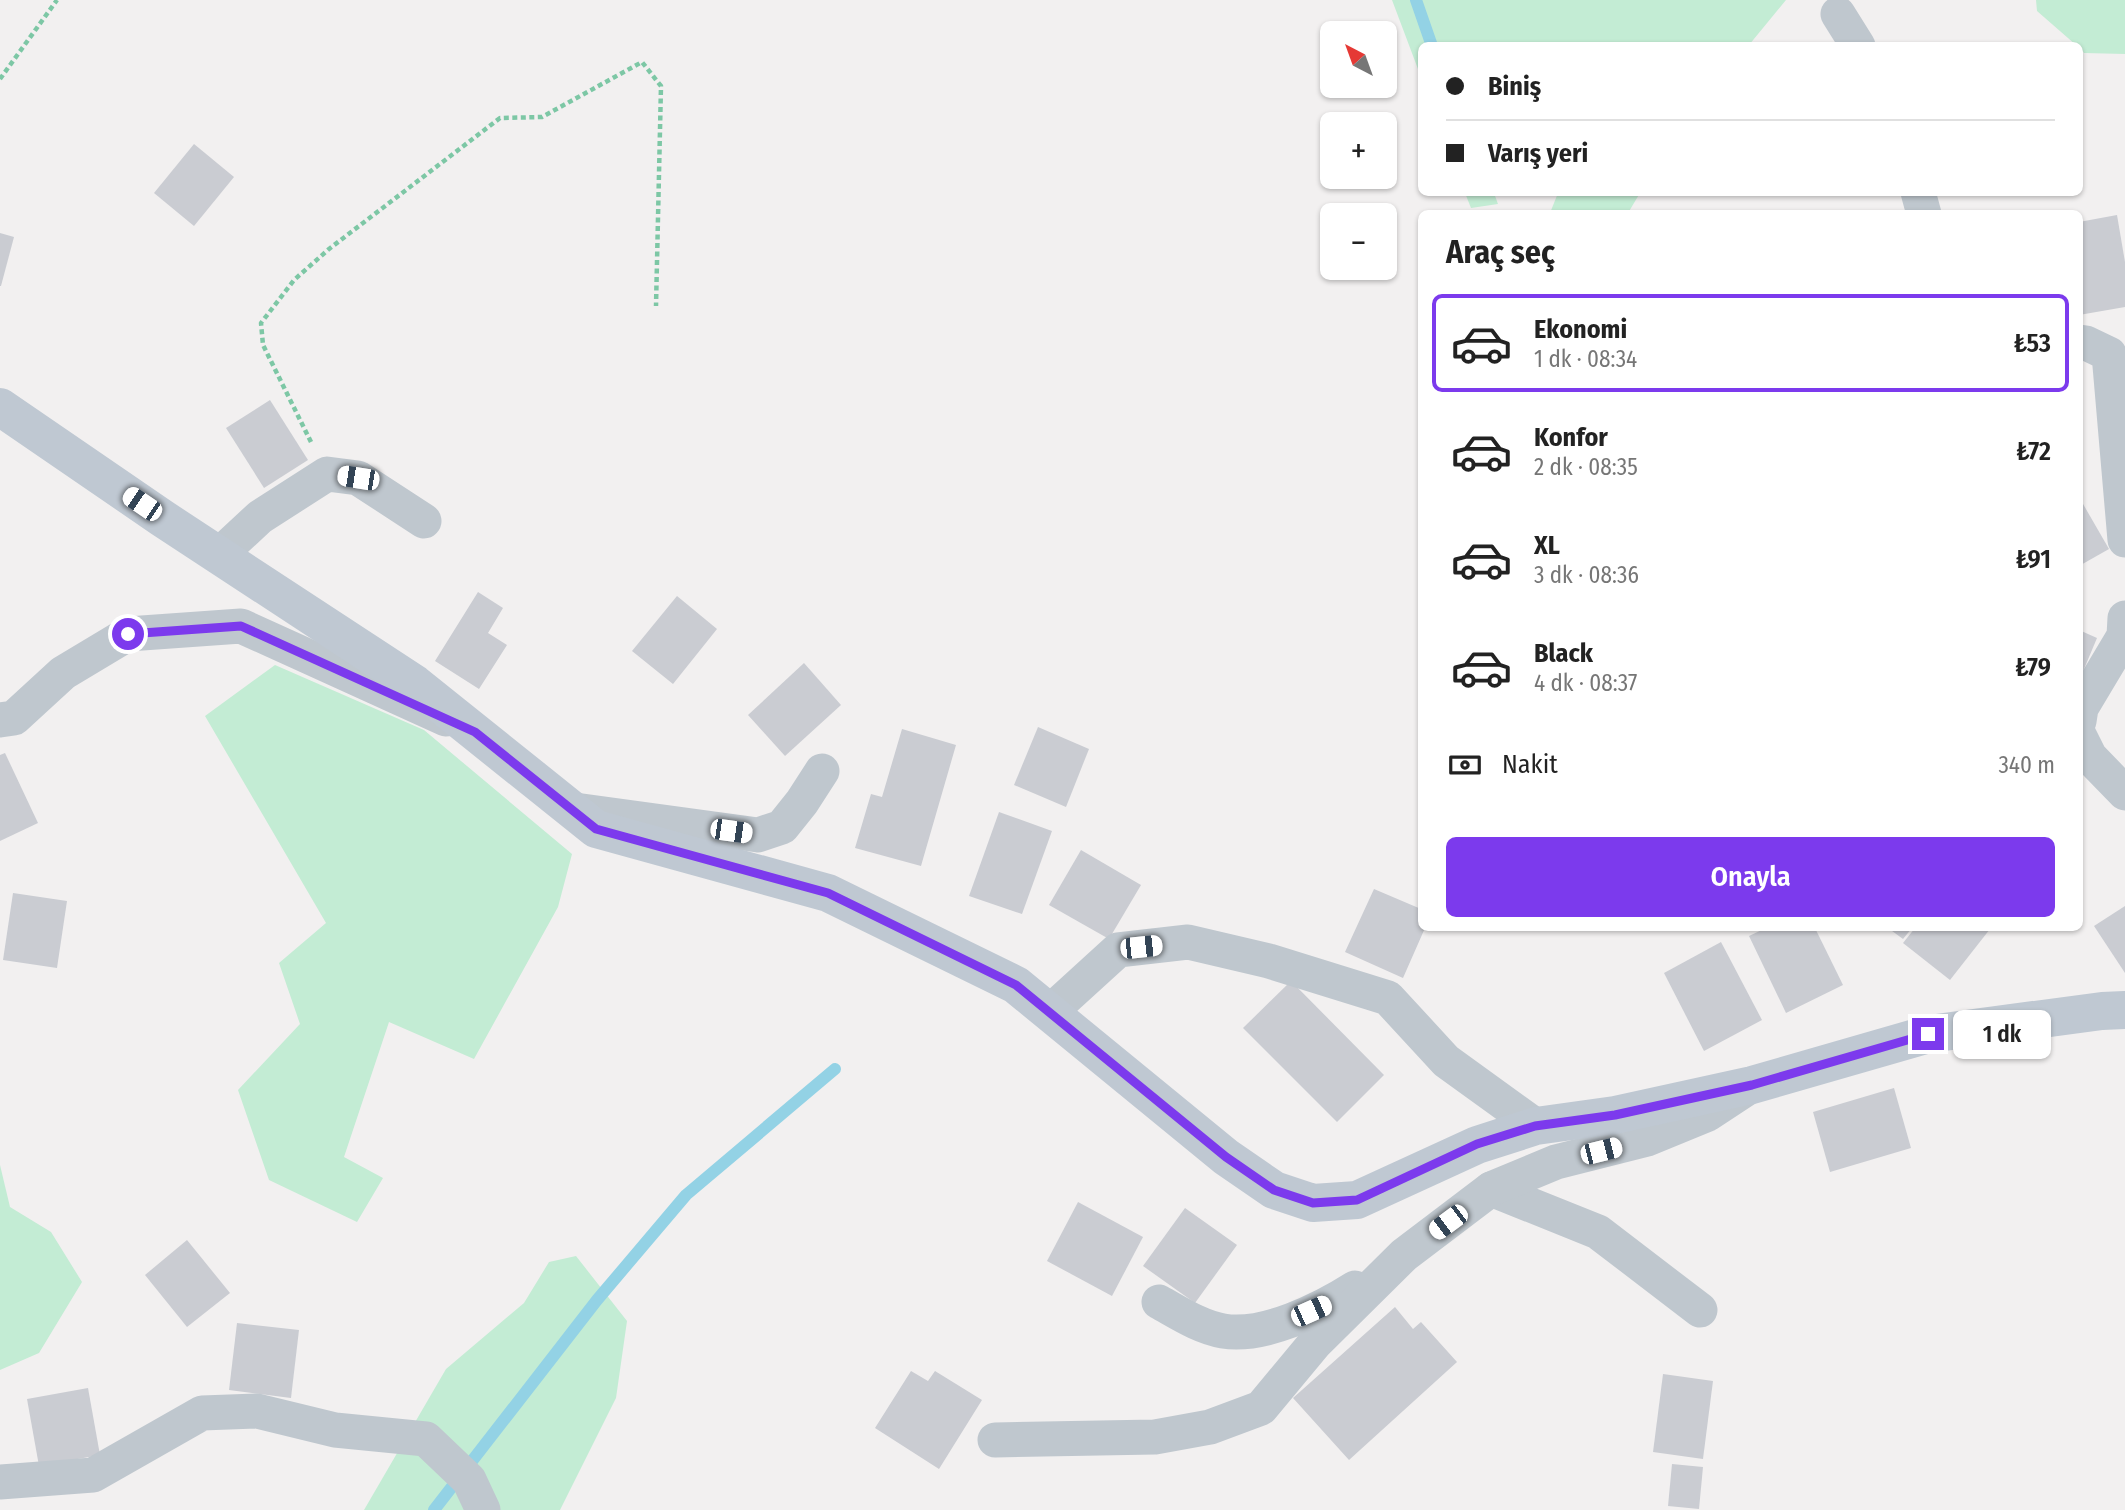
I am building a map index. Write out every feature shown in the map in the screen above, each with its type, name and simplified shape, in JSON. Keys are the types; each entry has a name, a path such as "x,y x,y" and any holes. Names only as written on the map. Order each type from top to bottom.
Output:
{"main road":[{"path":"0,407 415,684 596,829 828,893 1016,985 1226,1157 1274,1190 1313,1203 1357,1200 1477,1144 1535,1126 1615,1115 1752,1085 1928,1034 2125,1010"}],"street":[{"path":"1838,14 1856,42"},
{"path":"2083,343 2109,354 2125,541"},
{"path":"219,555 260,517 327,474 358,478 424,521"},
{"path":"2083,705 2124,636 2125,618"},
{"path":"0,720 14,718 63,673 128,634 241,626 475,732"},
{"path":"2083,743 2090,757 2125,793"},
{"path":"572,809 758,835 782,827 822,771"},
{"path":"1049,1012 1118,950 1188,943 1269,961 1388,998 1446,1062 1535,1126"},
{"path":"1159,1302 1202,1325 1225,1332 1264,1329 1336,1300 1404,1255 1491,1189 1556,1162 1647,1139 1708,1114 1752,1085"},
{"path":"1491,1189 1598,1233 1700,1310"},
{"path":"995,1440 1155,1437 1210,1427 1261,1408 1315,1343 1404,1255"},
{"path":"0,1482 93,1475 202,1413 257,1412 335,1430 426,1438 469,1480 483,1510"}],"path":[{"path":"0,79 57,0"},
{"path":"327,474 263,345 261,323 294,280 329,249 500,118 542,117 642,62 661,86 656,306"}],"green space":[{"path":"1392,0 1786,0 1751,42 1418,42 1418,69"},
{"path":"2036,0 2125,0 2125,54 2084,53 2083,42 2073,42 2037,11"},
{"path":"1466,196 1495,196 1498,204 1471,208"},
{"path":"1556,196 1638,196 1630,210 1551,210"},
{"path":"275,665 424,730 572,854 558,907 474,1059 389,1022 344,1157 383,1178 357,1222 269,1180 238,1090 300,1024 279,963 326,923 205,716"},
{"path":"0,1165 10,1207 51,1232 82,1282 39,1353 0,1370"},
{"path":"576,1256 627,1321 616,1398 560,1510 364,1510 446,1369 524,1303 549,1262"}],"building":[{"path":"194,144 234,177 194,226 154,193"},
{"path":"2117,215 2125,262 2125,307 2083,314 2083,221"},
{"path":"0,233 14,237 1,286 0,286"},
{"path":"270,400 308,460 264,488 226,428"},
{"path":"2083,504 2109,549 2083,564"},
{"path":"478,592 503,608 488,633 507,645 479,689 435,661"},
{"path":"677,596 717,629 673,684 632,651"},
{"path":"2083,632 2097,638 2083,671"},
{"path":"804,663 841,705 785,756 748,715"},
{"path":"1038,727 1089,749 1066,807 1014,785"},
{"path":"902,729 956,745 921,866 855,848 871,794 882,797"},
{"path":"5,753 38,823 0,841 0,755"},
{"path":"999,812 1052,831 1022,914 969,896"},
{"path":"1081,850 1141,885 1109,939 1049,905"},
{"path":"1374,889 1418,908 1418,931 1424,931 1403,978 1345,952"},
{"path":"13,893 67,901 57,968 3,960"},
{"path":"2125,906 2125,973 2094,926"},
{"path":"1760,931 1816,931 1843,985 1786,1013 1749,936"},
{"path":"1892,931 1910,931 1903,939"},
{"path":"1913,931 1988,931 1950,980 1903,943"},
{"path":"1721,942 1762,1020 1704,1051 1664,973"},
{"path":"1291,981 1384,1075 1337,1122 1243,1028"},
{"path":"1894,1088 1911,1148 1830,1172 1813,1112"},
{"path":"1078,1202 1143,1237 1112,1296 1047,1261"},
{"path":"1185,1208 1237,1245 1195,1303 1143,1266"},
{"path":"187,1240 230,1293 187,1327 145,1275"},
{"path":"1395,1307 1413,1329 1421,1322 1457,1362 1349,1460 1293,1398"},
{"path":"237,1323 299,1330 291,1398 229,1390"},
{"path":"911,1371 928,1381 935,1371 982,1400 939,1469 875,1428"},
{"path":"1663,1374 1713,1381 1703,1459 1653,1452"},
{"path":"88,1388 100,1455 39,1466 27,1399"},
{"path":"1672,1464 1703,1467 1699,1509 1668,1506"}],"waterway":[{"path":"1416,0 1431,42"},
{"path":"434,1510 597,1300 686,1195 835,1069"}],"route":[{"path":"128,634 241,626 475,732 596,829 828,893 1016,985 1226,1157 1274,1190 1313,1203 1357,1200 1477,1144 1535,1126 1615,1115 1752,1085 1928,1034"}]}
